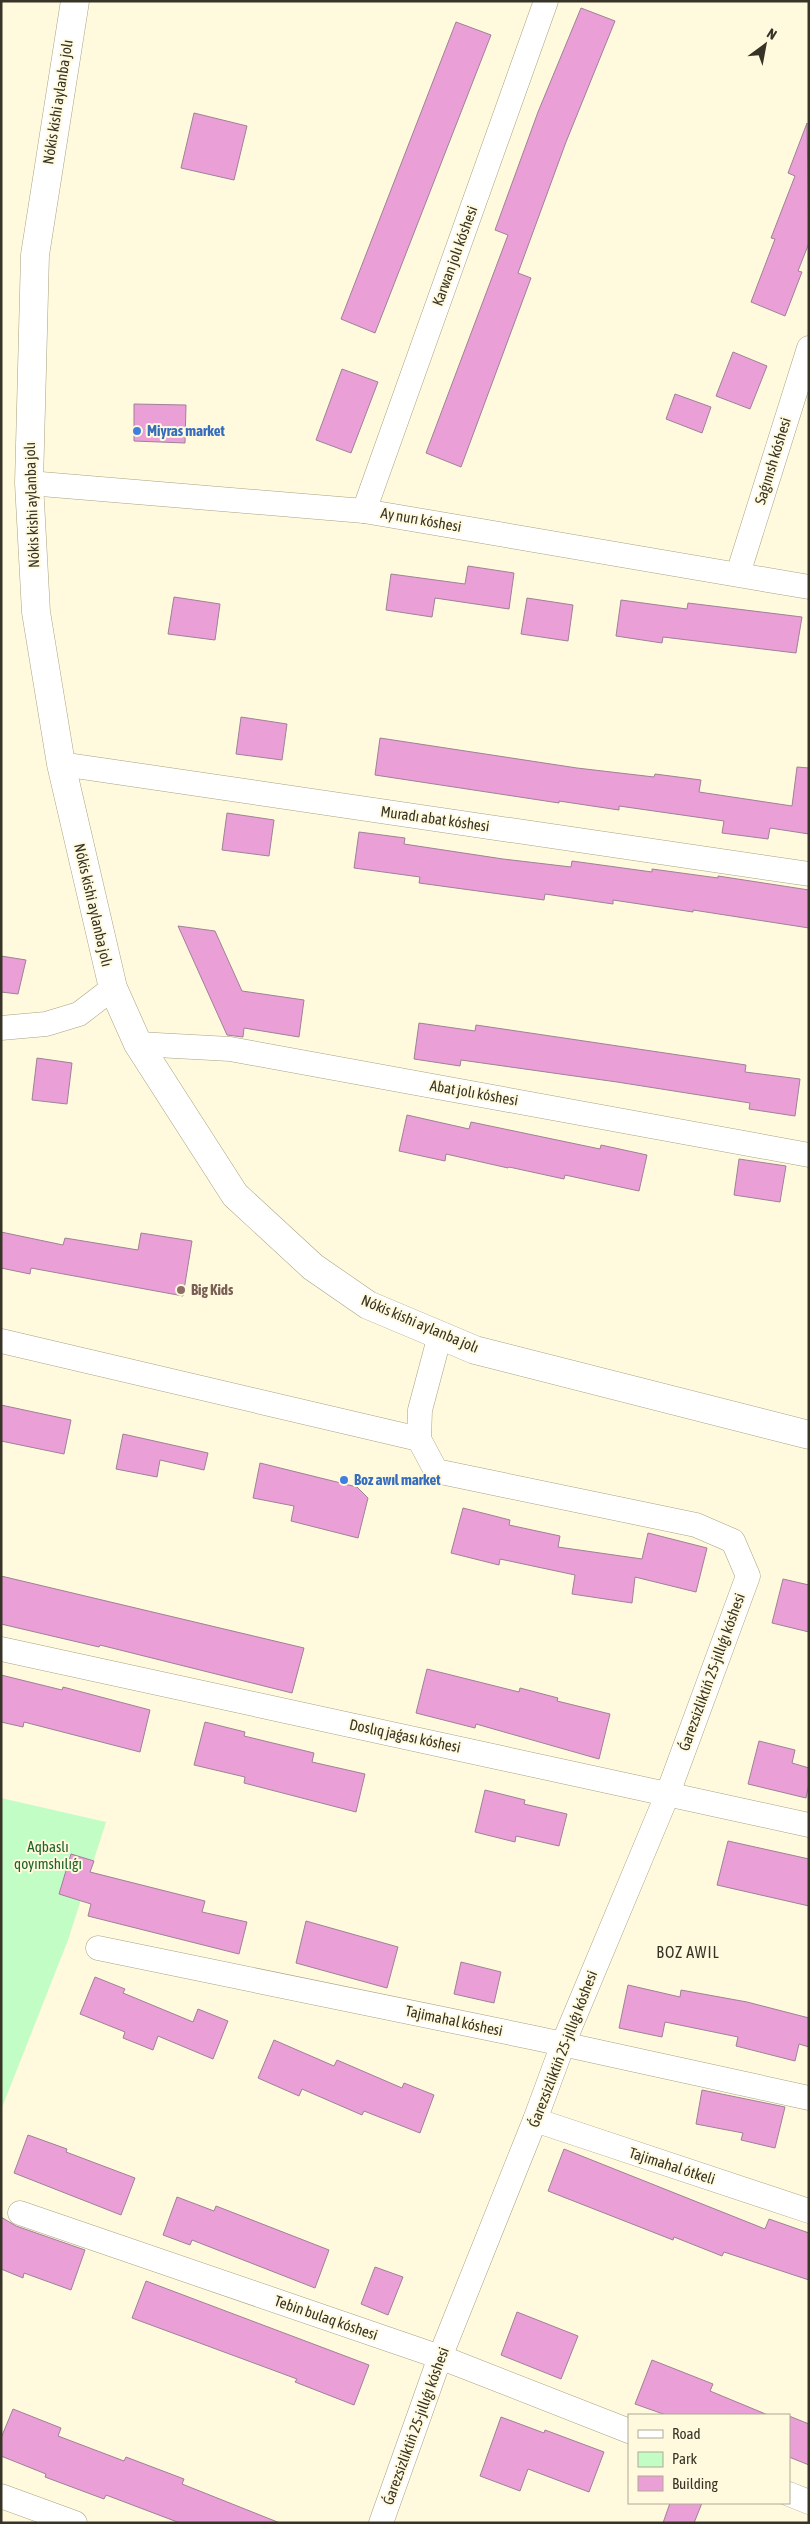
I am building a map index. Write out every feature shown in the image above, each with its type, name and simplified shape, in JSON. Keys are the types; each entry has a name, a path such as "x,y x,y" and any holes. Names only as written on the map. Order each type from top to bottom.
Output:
{"main road":[{"name":"Nókis kishi aylanba jolı","path":"75,1 35,255 29,483 36,612 61,764 113,988 138,1044 235,1195 313,1267 368,1304 475,1350 763,1425 809,1435"}],"street":[{"name":"Karwan jolı kóshesi","path":"364,511 546,1"},
{"name":"Saǵınısh kóshesi","path":"738,574 809,348"},
{"name":"Ay nurı kóshesi","path":"29,483 364,511 809,587"},
{"name":"Muradı abat kóshesi","path":"61,764 809,874"},
{"path":"1,1028 46,1024 79,1014 113,988"},
{"name":"Abat jolı kóshesi","path":"138,1044 230,1049 809,1155"},
{"path":"1,1341 419,1439 420,1410 440,1335"},
{"name":"Ǵarezsizliktiń 25-jıllıǵı kóshesi","path":"381,2523 440,2357 535,2120 563,2044 668,1793 748,1576 733,1541 696,1525 436,1471 419,1439"},
{"name":"Doslıq jaǵası kóshesi","path":"1,1648 809,1824"},
{"name":"Tajimahal kóshesi","path":"98,1948 563,2044 809,2098"},
{"name":"Tajimahal ótkeli","path":"535,2120 809,2211"},
{"name":"Tebin bulaq kóshesi","path":"20,2212 440,2357 628,2432"},
{"path":"790,2494 809,2502"},
{"path":"1,2496 76,2523"}],"green space":[{"name":"Aqbaslı qoyımshılıǵı","path":"1,1798 106,1822 68,1940 1,2110"}],"building":[{"path":"581,8 615,21 566,142 518,273 531,278 461,467 426,453 508,235 495,230 538,112"},
{"path":"456,22 491,35 375,333 341,319"},
{"path":"194,113 247,126 234,180 181,168"},
{"path":"807,123 809,243 798,271 802,272 785,316 751,302 775,239 771,238 795,176 788,173"},
{"path":"733,352 767,366 750,409 716,396"},
{"path":"342,369 378,382 351,453 316,440"},
{"path":"675,394 711,407 702,433 666,419"},
{"path":"134,404 186,405 185,443 134,441"},
{"path":"468,566 514,573 509,609 435,598 432,617 386,610 391,574 465,584"},
{"path":"174,597 220,604 215,640 168,634"},
{"path":"527,598 573,605 568,641 521,634"},
{"path":"621,600 687,609 688,603 802,617 796,653 663,637 662,643 616,636"},
{"path":"241,717 287,724 282,760 236,754"},
{"path":"380,738 577,768 654,777 655,774 701,780 699,792 792,806 797,767 809,768 809,834 770,828 768,839 722,833 724,821 619,806 619,810 559,801 559,803 375,775"},
{"path":"227,813 274,820 269,856 222,850"},
{"path":"359,832 405,838 404,844 503,859 571,867 572,861 652,872 652,869 718,878 718,876 809,890 809,928 613,900 613,904 545,894 544,900 419,883 420,877 354,868"},
{"path":"178,926 215,931 242,991 304,1000 299,1037 244,1028 243,1037 227,1035"},
{"path":"1,956 26,960 18,994 1,992"},
{"path":"419,1023 475,1031 476,1025 746,1065 745,1072 800,1079 795,1116 749,1109 750,1103 617,1082 461,1060 460,1066 414,1059"},
{"path":"37,1058 72,1063 67,1104 32,1100"},
{"path":"407,1115 469,1129 471,1122 600,1149 601,1145 647,1155 639,1191 565,1175 564,1179 446,1154 445,1161 399,1151"},
{"path":"739,1159 786,1166 780,1202 734,1195"},
{"path":"1,1232 63,1245 65,1238 138,1250 141,1233 192,1241 183,1296 31,1268 30,1274 1,1268"},
{"path":"1,1405 71,1420 64,1454 1,1441"},
{"path":"123,1434 208,1453 204,1470 160,1460 157,1477 116,1469"},
{"path":"260,1463 357,1487 368,1498 358,1538 291,1521 294,1506 253,1498"},
{"path":"463,1508 510,1520 509,1525 560,1536 558,1547 642,1559 648,1533 707,1548 696,1592 635,1577 632,1603 572,1594 575,1575 500,1559 499,1565 451,1553"},
{"path":"1,1576 304,1648 292,1693 100,1645 99,1647 1,1624"},
{"path":"783,1579 809,1585 809,1632 772,1623"},
{"path":"427,1669 519,1692 520,1688 558,1698 557,1701 610,1714 599,1759 476,1724 475,1728 416,1713"},
{"path":"1,1675 62,1690 63,1687 150,1710 140,1752 24,1722 23,1727 1,1722"},
{"path":"205,1722 245,1732 244,1736 314,1753 312,1762 365,1774 356,1812 244,1783 245,1777 194,1765"},
{"path":"759,1741 795,1750 792,1763 809,1768 809,1784 806,1798 748,1784"},
{"path":"485,1790 525,1800 524,1804 567,1814 559,1846 516,1836 515,1842 475,1832"},
{"path":"728,1841 809,1859 809,1906 717,1885"},
{"path":"71,1854 94,1861 90,1872 205,1901 202,1912 247,1922 239,1954 88,1916 91,1904 59,1894"},
{"path":"306,1921 398,1947 387,1988 296,1963"},
{"path":"461,1962 501,1972 494,2003 454,1994"},
{"path":"95,1977 125,1989 123,1993 193,2022 198,2009 228,2021 213,2059 158,2036 153,2050 123,2038 125,2032 80,2014"},
{"path":"628,1985 680,1997 681,1990 747,2002 809,2018 809,2047 799,2044 795,2061 736,2046 738,2037 665,2022 662,2037 619,2028"},
{"path":"274,2040 334,2066 337,2060 402,2088 404,2083 434,2095 420,2133 364,2111 362,2115 302,2089 299,2096 258,2078"},
{"path":"702,2090 785,2107 775,2148 741,2140 743,2133 696,2124"},
{"path":"28,2135 67,2149 66,2152 135,2178 121,2215 14,2173"},
{"path":"564,2149 765,2229 769,2219 809,2233 809,2280 724,2252 722,2256 674,2237 673,2240 548,2191"},
{"path":"177,2197 214,2211 216,2206 329,2250 315,2288 192,2240 190,2245 163,2235"},
{"path":"1,2217 16,2226 85,2250 71,2290 24,2273 23,2278 1,2269"},
{"path":"375,2267 403,2277 388,2315 361,2304"},
{"path":"146,2281 369,2365 354,2405 295,2382 297,2379 132,2318"},
{"path":"517,2312 578,2336 561,2379 501,2355"},
{"path":"652,2360 713,2384 710,2391 766,2414 663,2414 635,2404"},
{"path":"13,2409 61,2428 58,2436 124,2461 126,2457 184,2479 182,2484 280,2523 180,2523 106,2495 104,2499 45,2477 46,2474 1,2456 1,2438"},
{"path":"790,2416 809,2424 809,2465 790,2457"},
{"path":"501,2417 544,2433 545,2430 604,2452 589,2492 528,2469 520,2491 480,2476"},
{"path":"670,2504 702,2504 694,2523 663,2523"}],"place":[{"name":"Miyras market","path":"137,431"},
{"name":"Big Kids","path":"181,1290"},
{"name":"Boz awıl market","path":"344,1480"}],"district":[{"name":"BOZ AWIL","path":"688,1952"}]}
